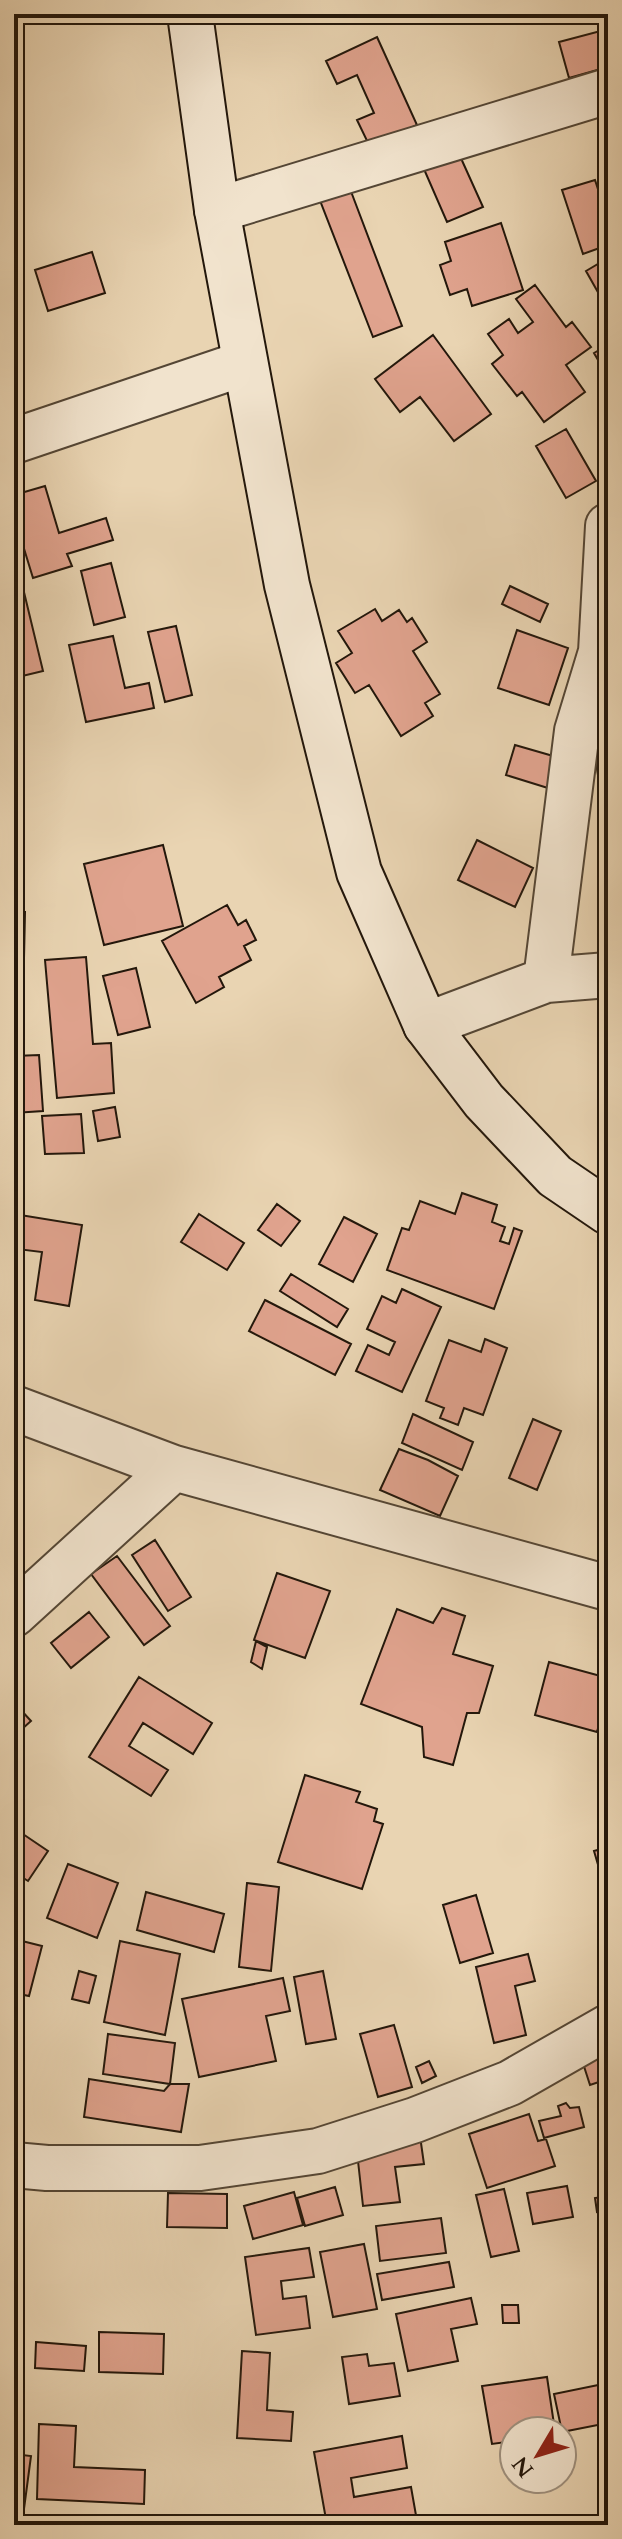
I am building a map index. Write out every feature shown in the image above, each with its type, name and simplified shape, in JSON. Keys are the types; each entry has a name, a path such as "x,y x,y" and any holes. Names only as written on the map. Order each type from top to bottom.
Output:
{"street":[{"path":"190,14 217,210 287,585 359,872 426,1025 484,1101 555,1176 608,1212"},
{"path":"217,210 608,91"},
{"path":"14,441 245,363"},
{"path":"546,980 577,731 604,652 608,526"},
{"path":"426,1025 546,980 608,975"},
{"path":"14,1408 174,1468 608,1588"},
{"path":"14,1614 174,1468"},
{"path":"14,2165 47,2168 200,2168 318,2151 415,2120 510,2083 608,2027"}],"building":[{"path":"608,29 608,67 569,78 559,42"},
{"path":"377,37 417,125 370,147 357,120 374,113 357,75 337,84 326,61"},
{"path":"455,145 483,207 447,222 420,160"},
{"path":"344,173 402,326 373,337 314,185"},
{"path":"595,180 608,220 608,245 583,254 562,190"},
{"path":"501,223 523,290 472,306 467,289 450,295 440,265 451,261 445,242"},
{"path":"92,252 105,293 48,311 35,270"},
{"path":"608,258 608,310 586,271"},
{"path":"535,285 566,327 572,322 591,347 566,365 585,392 544,422 522,392 517,396 492,364 503,355 488,334 509,319 518,333 533,322 516,299"},
{"path":"433,335 491,414 454,441 420,397 400,412 375,379"},
{"path":"608,345 608,377 594,353"},
{"path":"566,429 596,481 566,498 536,446"},
{"path":"45,486 59,533 106,518 113,540 67,554 72,566 33,578 14,516 14,495"},
{"path":"111,563 125,617 94,625 81,571"},
{"path":"510,586 548,604 540,622 502,604"},
{"path":"23,588 43,671 14,678 14,590"},
{"path":"375,609 382,621 399,610 407,622 412,618 427,642 413,651 440,694 425,703 433,716 401,736 369,685 355,693 336,663 352,653 338,631"},
{"path":"176,626 192,695 165,702 148,632"},
{"path":"517,630 568,648 549,705 498,688"},
{"path":"113,636 125,688 149,683 154,708 86,722 69,645"},
{"path":"608,715 608,813 604,814 589,717"},
{"path":"515,745 560,758 551,789 506,775"},
{"path":"477,840 533,868 515,907 458,880"},
{"path":"163,845 183,926 104,945 84,864"},
{"path":"227,905 238,925 246,920 256,940 244,946 251,960 219,977 224,987 196,1003 162,941"},
{"path":"14,912 25,912 23,1004 14,1004"},
{"path":"86,957 93,1044 111,1043 114,1093 57,1098 45,960"},
{"path":"136,968 150,1027 118,1035 103,976"},
{"path":"39,1055 43,1111 14,1113 14,1056"},
{"path":"115,1107 120,1137 98,1141 93,1111"},
{"path":"81,1114 84,1153 45,1154 42,1116"},
{"path":"462,1193 497,1205 492,1222 505,1227 500,1241 509,1244 514,1228 522,1231 494,1309 387,1270 402,1228 409,1230 420,1201 455,1214"},
{"path":"277,1204 300,1221 281,1246 258,1230"},
{"path":"14,1214 82,1225 69,1306 35,1300 42,1252 18,1249 14,1274"},
{"path":"199,1214 244,1243 227,1270 181,1242"},
{"path":"344,1217 377,1234 353,1282 319,1264"},
{"path":"291,1274 348,1309 337,1327 280,1291"},
{"path":"402,1289 441,1307 402,1392 356,1371 368,1345 389,1355 395,1342 367,1329 382,1296 396,1303"},
{"path":"265,1300 351,1344 335,1375 249,1331"},
{"path":"485,1339 507,1348 483,1415 464,1408 458,1425 440,1418 444,1408 426,1401 449,1340 481,1352"},
{"path":"413,1414 473,1442 462,1470 402,1443"},
{"path":"533,1419 561,1431 537,1490 509,1478"},
{"path":"399,1449 458,1476 440,1516 380,1490"},
{"path":"155,1540 191,1597 168,1611 132,1555"},
{"path":"117,1556 170,1626 144,1645 91,1574"},
{"path":"277,1573 330,1591 305,1658 254,1640"},
{"path":"442,1608 465,1616 453,1654 493,1666 479,1713 467,1713 453,1765 424,1757 422,1727 361,1704 397,1609 433,1623"},
{"path":"89,1612 109,1637 71,1668 51,1643"},
{"path":"256,1641 267,1647 262,1669 251,1662"},
{"path":"549,1662 608,1678 608,1692 597,1732 535,1715"},
{"path":"139,1677 212,1723 193,1754 143,1723 129,1746 168,1770 151,1796 89,1757"},
{"path":"20,1709 31,1721 22,1729 14,1720 14,1714"},
{"path":"305,1775 360,1792 356,1802 377,1809 374,1821 383,1824 362,1889 278,1862"},
{"path":"14,1828 48,1851 28,1881 14,1872"},
{"path":"608,1847 608,1899 594,1851"},
{"path":"68,1864 118,1883 97,1938 47,1918"},
{"path":"247,1883 279,1887 271,1971 239,1967"},
{"path":"146,1892 224,1914 214,1952 137,1930"},
{"path":"476,1895 493,1953 460,1963 443,1905"},
{"path":"14,1939 42,1946 29,1996 14,1993"},
{"path":"120,1941 180,1954 165,2035 104,2022"},
{"path":"528,1954 535,1981 515,1986 526,2035 494,2043 476,1967"},
{"path":"79,1971 96,1976 89,2003 72,1999"},
{"path":"323,1971 336,2039 306,2044 294,1977"},
{"path":"283,1978 290,2011 266,2016 276,2061 199,2077 182,1999"},
{"path":"394,2025 412,2087 378,2097 360,2034"},
{"path":"108,2034 175,2043 170,2084 103,2074"},
{"path":"608,2045 608,2079 590,2085 580,2054"},
{"path":"429,2061 436,2076 422,2083 416,2067"},
{"path":"89,2079 164,2091 170,2084 189,2084 181,2132 84,2117"},
{"path":"566,2103 570,2108 579,2107 584,2127 544,2138 539,2121 561,2116 558,2106"},
{"path":"529,2114 538,2141 546,2139 555,2166 487,2188 469,2134"},
{"path":"420,2136 424,2164 395,2167 400,2202 363,2206 356,2143"},
{"path":"567,2186 573,2217 533,2224 527,2193"},
{"path":"335,2187 343,2215 305,2226 297,2198"},
{"path":"504,2189 519,2251 491,2257 476,2195"},
{"path":"294,2192 303,2225 253,2239 244,2206"},
{"path":"168,2193 227,2194 227,2228 167,2227"},
{"path":"608,2196 608,2210 597,2212 595,2198"},
{"path":"441,2218 446,2253 380,2261 376,2226"},
{"path":"364,2244 377,2309 333,2317 320,2252"},
{"path":"309,2248 314,2277 281,2281 283,2299 306,2296 310,2328 256,2335 245,2257"},
{"path":"449,2262 454,2287 382,2300 377,2274"},
{"path":"471,2298 477,2324 451,2329 458,2361 408,2371 396,2314"},
{"path":"502,2305 518,2305 519,2323 503,2323"},
{"path":"99,2332 164,2334 163,2374 99,2372"},
{"path":"36,2342 86,2346 84,2371 35,2368"},
{"path":"242,2351 270,2353 267,2410 293,2412 291,2441 237,2438"},
{"path":"367,2354 369,2366 394,2363 400,2396 349,2404 342,2357"},
{"path":"547,2377 553,2415 498,2415 498,2443 492,2444 482,2386"},
{"path":"608,2383 608,2423 578,2429 578,2415 558,2415 554,2394"},
{"path":"39,2424 76,2426 74,2467 145,2470 144,2504 37,2499"},
{"path":"402,2436 407,2468 351,2478 354,2497 411,2487 417,2521 396,2525 327,2525 314,2452"},
{"path":"14,2454 31,2456 24,2509 14,2508"}]}
